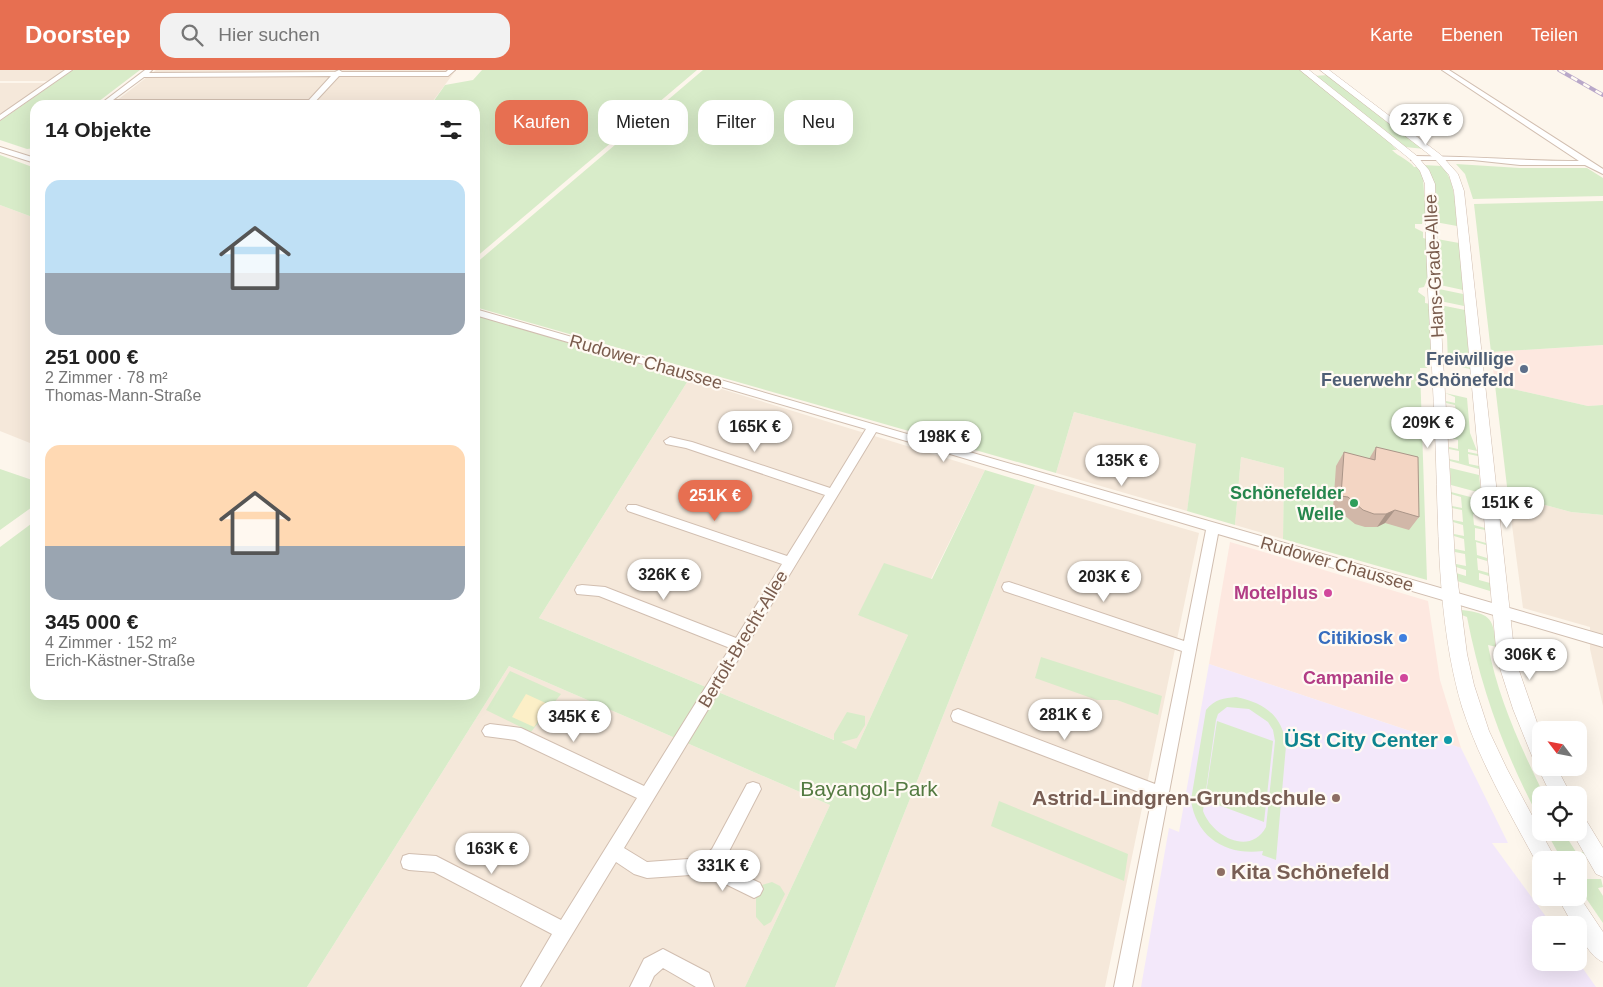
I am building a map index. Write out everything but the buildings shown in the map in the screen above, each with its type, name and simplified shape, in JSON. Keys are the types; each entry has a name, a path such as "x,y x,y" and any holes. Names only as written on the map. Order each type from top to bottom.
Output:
{"street":[{"path":"0,118 69,70"},
{"name":"Hans-Grade-Allee","path":"1304,70 1414,158 1424,170 1430,184 1450,597 1455,636 1466,687 1474,712 1496,766 1541,851"},
{"name":"Hans-Grade-Allee","path":"1324,70 1438,158 1453,174 1459,191 1506,659 1532,733"},
{"path":"1445,70 1586,163 1603,172"},
{"path":"110,100 147,72 450,72"},
{"path":"313,100 338,72"},
{"path":"0,148 30,159"},
{"path":"25,157 30,155"},
{"path":"1414,158 1526,163 1586,163"},
{"name":"Rudower Chaussee","path":"480,313 1603,642"},
{"name":"Bertolt-Brecht-Allee","path":"530,987 873,427"},
{"path":"670,441 688,445 832,493"},
{"path":"632,508 790,562"},
{"path":"1123,987 1213,528"},
{"path":"1009,587 1189,648"},
{"path":"582,590 602,592 738,646"},
{"path":"958,716 1160,793"},
{"path":"490,731 516,732 647,795"},
{"path":"706,866 718,855 753,789"},
{"path":"1587,840 1603,867"},
{"path":"613,851 647,870 706,866 754,890"},
{"path":"408,862 436,864 564,931"},
{"path":"1573,906 1603,951"},
{"path":"639,987 650,966 663,958 702,980 705,987"}],"shaded area":[{"path":"0,70 67,70 52,80 46,81 0,81"},
{"path":"156,70 456,70 434,100 117,100"},
{"path":"0,83 48,83 6,112 0,113"},
{"path":"0,205 30,216 30,443 0,431"},
{"path":"1603,345 1603,405 1588,406 1495,385 1491,352"},
{"path":"689,379 985,470 931,579 858,614 908,635 856,749 539,618"},
{"path":"1074,412 1197,444 1187,511 1056,473"},
{"path":"1241,457 1284,468 1283,539 1235,525"},
{"path":"1035,485 1199,533 1105,987 835,987"},
{"path":"1508,495 1571,512 1603,515 1603,706 1590,649 1590,627 1523,608"},
{"path":"1230,542 1428,601 1440,680 1461,748 1209,664"},
{"name":"Astrid-Lindgren-Grundschule","path":"1209,664 1461,748 1508,843 1492,843 1532,898 1532,906 1538,906 1545,916 1532,916 1532,971 1585,971 1596,987 1141,987 1169,828 1179,832"},
{"path":"509,666 830,805 745,987 307,987"}],"green space":[{"path":"73,70 140,70 101,100 30,100"},
{"path":"482,70 697,70 662,100 598,100 598,145 608,145 480,254 480,100 434,100 445,85 473,80"},
{"path":"703,70 1300,70 1394,145 1392,145 1397,150 1392,150 1414,167 1418,167 1423,178 1426,219 1423,219 1422,224 1415,224 1415,228 1423,232 1423,238 1427,239 1429,283 1426,282 1424,287 1419,288 1418,292 1425,297 1425,303 1430,304 1432,359 1428,358 1427,368 1420,368 1427,580 1283,539 1284,468 1241,457 1235,525 1187,511 1196,444 1074,412 1056,473 480,308 480,260 615,145 688,145 688,100 668,100"},
{"path":"1328,75 1425,149 1405,147 1314,76"},
{"path":"30,100 30,149 0,140 0,121"},
{"path":"0,155 30,166 30,216 0,205"},
{"path":"1456,164 1520,168 1587,168 1603,178 1603,196 1473,199 1465,174"},
{"path":"1423,165 1442,166 1447,173 1454,194 1457,226 1435,222"},
{"path":"1603,201 1603,345 1491,352 1474,204"},
{"path":"1437,239 1459,243 1463,290 1440,285"},
{"path":"1439,289 1463,294 1464,306 1440,301"},
{"path":"1440,305 1465,310 1470,369 1448,364 1447,335 1441,324"},
{"name":"Bayangol-Park","path":"480,316 689,379 539,618 834,740 834,734 847,712 865,716 865,725 857,738 841,742 856,749 908,635 858,615 884,563 932,579 985,470 1035,485 835,987 745,987 830,805 509,666 307,987 0,987 0,547 30,525 30,700 480,700"},
{"path":"1495,385 1588,406 1603,405 1603,515 1571,512 1508,495"},
{"path":"1445,393 1467,398 1470,433 1477,451 1468,449 1468,452 1478,454 1478,456 1468,454 1469,464 1479,466 1479,469 1450,461 1449,459 1459,461 1459,451 1449,449 1449,447 1458,449 1458,440 1448,437 1448,435 1457,437 1457,428 1447,425 1457,425 1456,416 1447,414 1447,412 1456,414 1455,405 1446,403 1446,401 1455,403 1455,397"},
{"path":"1450,468 1479,475 1481,493 1451,485"},
{"path":"0,469 30,479 30,509 0,530"},
{"path":"1451,492 1482,500 1482,502 1472,500 1473,511 1483,514 1483,516 1473,514 1474,525 1485,528 1485,530 1475,528 1475,540 1486,543 1486,545 1476,542 1477,555 1487,558 1487,561 1477,558 1478,570 1489,573 1489,576 1479,573 1479,580 1490,583 1490,591 1457,581 1456,573 1466,576 1466,570 1456,567 1456,564 1466,566 1465,554 1455,552 1455,549 1465,551 1464,539 1454,536 1454,534 1464,536 1463,525 1453,522 1453,520 1463,522 1462,510 1452,508 1452,506 1462,508 1461,497 1451,494"},
{"path":"1462,610 1480,614 1485,616 1492,624 1497,647 1488,645 1492,665 1504,704 1532,770 1532,776 1535,776 1540,786 1532,786 1532,805 1516,772 1496,722 1480,672 1467,617 1459,614"},
{"path":"1041,657 1162,696 1158,715 1117,700 1097,700 1035,678"},
{"path":"510,671 561,694 531,732 486,710"},
{"path":"1236,697 1256,703 1271,712 1277,719 1284,736 1286,746 1276,860 1262,855 1263,851 1237,850 1215,842 1199,825 1194,813 1191,800 1206,710 1216,701","holes":["1227,707 1249,709 1268,722 1273,730 1275,741 1266,827 1259,836 1251,841 1241,842 1232,840 1214,828 1203,811 1218,714"]},
{"path":"1217,721 1273,741 1264,822 1205,800"},
{"path":"999,801 1128,854 1124,881 991,826"},
{"path":"1551,841 1569,841 1575,851 1557,851"},
{"path":"1587,879 1601,879 1603,887 1598,888 1603,896 1603,923 1587,900"},
{"path":"772,882 780,886 785,894 771,922 764,926 756,917 756,892 762,885"}],"sand":[{"path":"526,694 550,705 534,727 512,717"}],"railway":[{"path":"1559,70 1603,95"}],"place":[{"name":"Freiwillige Feuerwehr Schönefeld","path":"1524,369"},
{"name":"Schönefelder Welle","path":"1354,503"},
{"name":"Motelplus","path":"1328,593"},
{"name":"Citikiosk","path":"1403,638"},
{"name":"Campanile","path":"1404,678"},
{"name":"ÜSt City Center","path":"1448,740"},
{"name":"Astrid-Lindgren-Grundschule","path":"1336,798"},
{"name":"Kita Schönefeld","path":"1221,872"}]}
